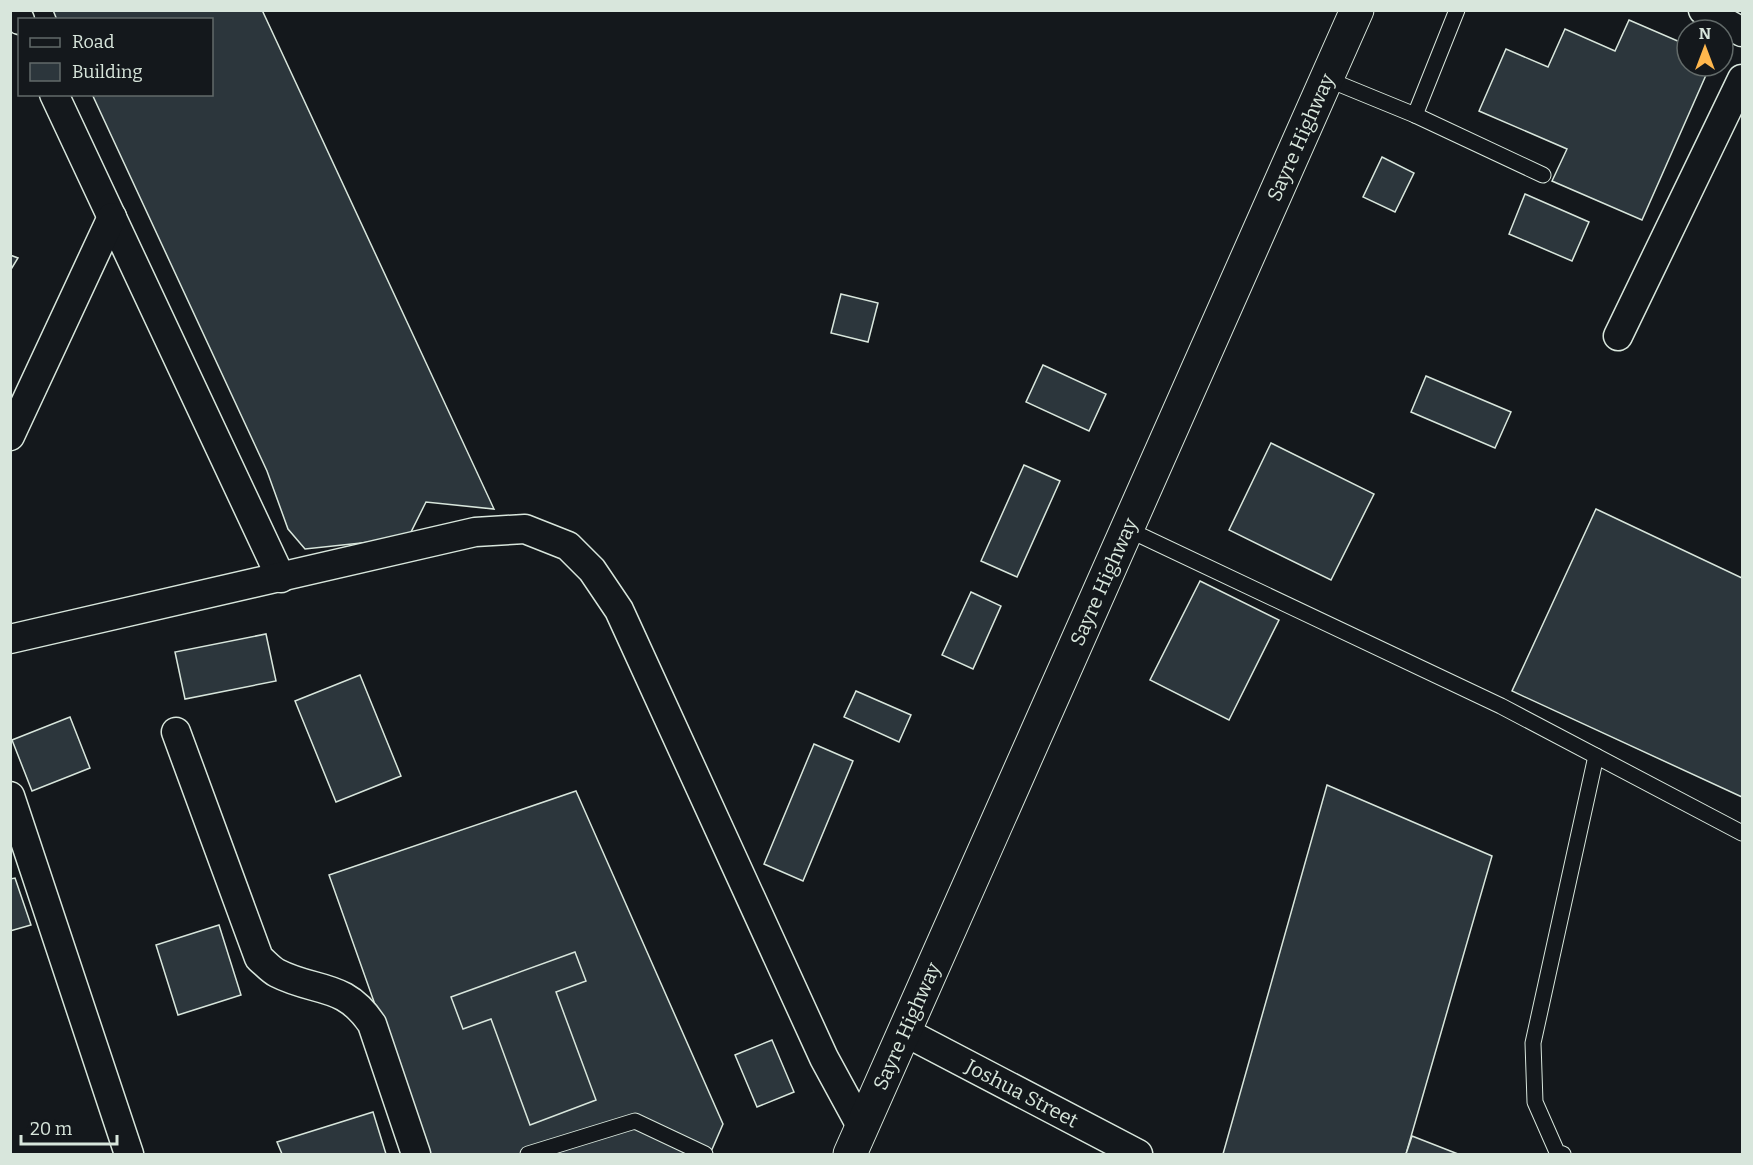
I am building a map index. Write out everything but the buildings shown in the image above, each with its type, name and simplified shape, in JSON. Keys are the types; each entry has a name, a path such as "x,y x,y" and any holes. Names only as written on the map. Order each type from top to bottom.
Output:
{"highway":[{"name":"Sayre Highway","path":"855,1140 905,1032 1357,10"}],"street":[{"path":"1703,10 1743,32"},
{"path":"1618,336 1743,79"},
{"path":"55,96 281,578"},
{"path":"10,436 112,217"},
{"path":"10,639 475,532 525,529 568,546 592,570 619,610 824,1058 855,1140"},
{"path":"176,732 259,958 277,973 345,996 360,1006 372,1024 416,1155"},
{"path":"10,796 129,1155"},
{"name":"Joshua Street","path":"905,1032 1138,1155"}],"lane":[{"path":"1415,115 1457,10"},
{"path":"1327,79 1415,115 1543,175"},
{"path":"1127,530 1501,706 1743,832"},
{"path":"1563,1155 1557,1152 1535,1102 1533,1043 1596,756"},
{"path":"528,1155 635,1121 705,1155"}]}
